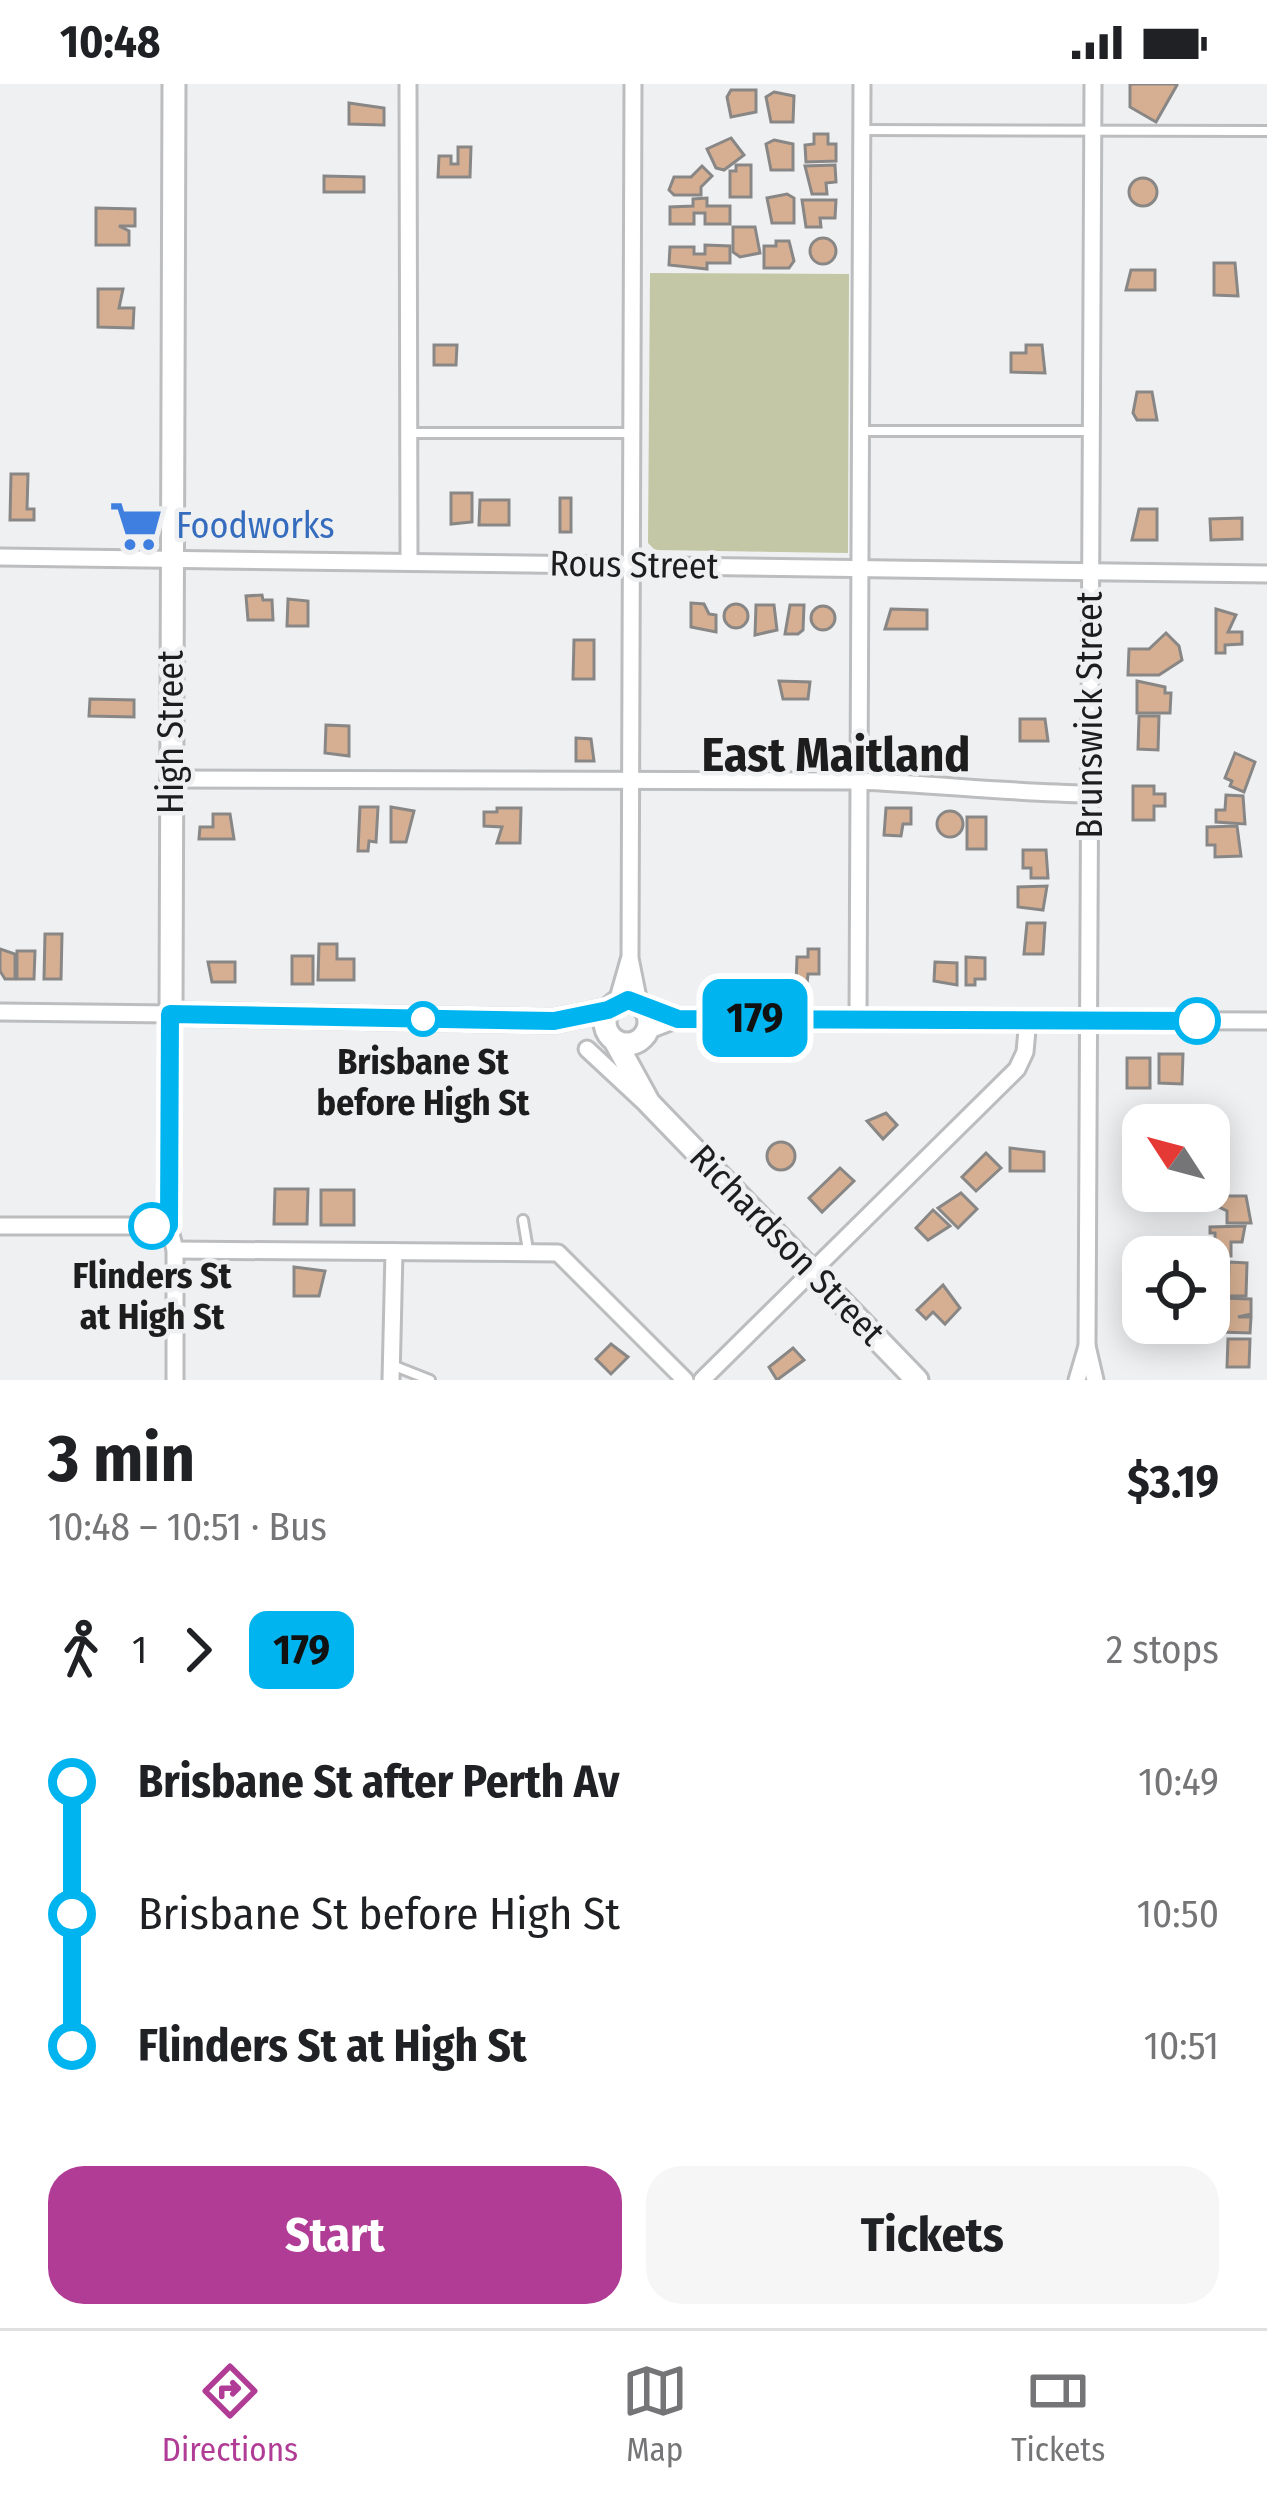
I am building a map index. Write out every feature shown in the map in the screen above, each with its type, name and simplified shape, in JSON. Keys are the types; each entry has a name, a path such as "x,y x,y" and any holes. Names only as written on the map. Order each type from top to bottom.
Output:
{"main road":[{"name":"High Street","path":"170,1014 174,84"},
{"path":"170,1014 554,1021 633,1016"},
{"path":"612,1038 633,1016"},
{"path":"612,1038 633,1016"},
{"path":"633,1016 637,1076"},
{"path":"554,1021 612,1038"},
{"name":"Richardson Street","path":"612,1038 657,1111 917,1380"}],"street":[{"path":"408,84 409,562"},
{"path":"633,84 633,1016 1267,1021"},
{"path":"858,1018 862,84"},
{"name":"Brunswick Street","path":"1093,84 1087,1346 1095,1380"},
{"name":"Rous Street","path":"0,557 1267,574"},
{"path":"171,779 857,782 949,784 985,794 1090,794"},
{"path":"0,1012 170,1014"},
{"name":"High Street","path":"170,1014 169,1226 175,1250 175,1380"},
{"path":"702,1380 1017,1069 1025,1052 1028,1018"},
{"name":"Richardson Street","path":"587,1049 657,1111"},
{"path":"0,1226 169,1226"},
{"path":"175,1250 558,1253 685,1380"},
{"path":"391,1372 394,1252"},
{"name":"Brunswick Street","path":"1077,1380 1087,1346"}],"lane":[{"path":"862,130 1267,131"},
{"path":"857,430 1092,430"},
{"path":"409,433 632,433"},
{"path":"523,1220 528,1252"},
{"path":"391,1372 430,1380"}],"green space":[{"path":"650,273 849,274 848,553 655,550 648,543"}],"building":[{"path":"1130,84 1177,85 1156,122 1130,107"},
{"path":"731,90 756,90 756,112 731,117 727,97"},
{"path":"774,92 794,96 793,122 771,122 766,97"},
{"path":"349,103 384,108 384,125 349,124"},
{"path":"814,134 828,134 828,144 836,144 836,161 806,162 805,145 814,144"},
{"path":"731,138 744,155 724,170 716,168 707,149"},
{"path":"774,140 793,144 793,170 771,170 766,144"},
{"path":"458,147 471,147 470,177 438,177 439,156 451,156 451,164 458,164"},
{"path":"736,165 751,165 751,197 730,197 730,171 736,171"},
{"path":"835,165 836,182 826,183 827,194 812,194 805,166"},
{"path":"702,166 712,176 701,187 701,195 674,195 669,190 674,177 691,177"},
{"path":"324,176 364,177 364,192 324,192"},
{"path":"1143,178 1153,182 1157,192 1153,202 1143,206 1133,202 1129,192 1133,182"},
{"path":"787,194 794,198 794,223 772,223 767,198"},
{"path":"707,198 707,206 730,206 730,224 705,224 705,213 694,213 694,224 670,224 670,207 693,206 693,199"},
{"path":"802,200 836,200 835,218 820,218 821,227 806,227"},
{"path":"96,208 135,209 135,226 119,226 129,231 129,245 96,245"},
{"path":"733,227 755,227 760,253 740,257 733,252"},
{"path":"823,238 836,251 823,264 810,251"},
{"path":"776,241 789,241 794,261 789,268 764,268 764,246 776,246"},
{"path":"705,245 730,246 730,263 707,263 707,269 669,265 670,247 694,247 694,254 705,254"},
{"path":"1214,263 1235,263 1238,296 1214,295"},
{"path":"1131,270 1155,270 1155,290 1126,290"},
{"path":"98,289 123,289 119,308 134,308 133,328 98,327"},
{"path":"434,345 457,345 456,365 434,365"},
{"path":"1026,345 1042,345 1045,373 1011,372 1011,353 1026,353"},
{"path":"1137,392 1152,392 1157,420 1137,420 1133,413"},
{"path":"11,474 28,474 27,509 34,509 34,520 10,520"},
{"path":"451,493 472,493 472,522 451,524"},
{"path":"560,498 571,498 571,532 560,532"},
{"path":"480,500 509,500 509,525 479,525"},
{"path":"1139,509 1157,509 1157,540 1132,540"},
{"path":"1242,518 1242,539 1211,540 1210,519"},
{"path":"262,595 263,600 272,600 273,620 248,620 246,596"},
{"path":"288,599 308,601 308,626 287,626"},
{"path":"691,603 704,604 709,614 716,615 716,632 691,627"},
{"path":"736,604 748,616 736,628 724,616"},
{"path":"756,605 774,605 777,630 755,635"},
{"path":"790,605 804,605 803,630 798,634 785,634"},
{"path":"823,606 832,609 832,627 823,630 814,627 811,618 814,609"},
{"path":"891,609 927,610 927,629 885,629"},
{"path":"1216,609 1236,615 1228,632 1242,632 1242,644 1225,645 1225,653 1216,653"},
{"path":"1166,633 1179,646 1182,660 1159,675 1128,675 1129,649 1149,649"},
{"path":"574,640 594,640 594,679 573,679"},
{"path":"779,681 810,682 808,699 783,699"},
{"path":"1137,681 1165,687 1165,693 1171,693 1170,713 1137,713"},
{"path":"90,699 134,700 134,717 89,716"},
{"path":"1139,716 1159,716 1158,750 1138,749"},
{"path":"1020,719 1045,719 1048,741 1020,741"},
{"path":"326,725 349,726 349,756 325,753"},
{"path":"576,738 591,739 594,761 576,761"},
{"path":"1235,753 1255,762 1244,792 1225,778"},
{"path":"1133,786 1154,786 1154,794 1165,794 1165,806 1154,806 1154,820 1133,820"},
{"path":"1226,795 1243,796 1245,824 1216,822 1216,810 1225,810"},
{"path":"360,807 378,807 376,842 369,841 368,851 358,851"},
{"path":"391,807 414,811 406,842 391,842"},
{"path":"497,808 521,808 520,843 497,843 502,827 484,826 484,812 497,812"},
{"path":"886,808 911,808 911,824 903,824 901,836 884,835"},
{"path":"950,811 963,824 950,837 937,824"},
{"path":"213,814 230,814 234,839 199,839 200,827 213,827"},
{"path":"967,817 986,817 986,849 967,849"},
{"path":"1237,826 1241,856 1215,857 1215,845 1207,845 1207,827"},
{"path":"1023,850 1046,850 1048,878 1031,878 1031,868 1023,868"},
{"path":"1047,886 1043,910 1018,907 1018,887"},
{"path":"1027,923 1045,923 1043,954 1024,954"},
{"path":"45,934 62,934 61,979 44,979"},
{"path":"319,944 337,944 337,959 354,959 354,980 318,980"},
{"path":"0,949 15,954 15,979 5,979 0,971"},
{"path":"808,949 819,949 819,974 808,974 807,984 796,984 797,957 808,957"},
{"path":"17,951 35,951 34,979 17,979"},
{"path":"292,956 313,956 313,984 292,984"},
{"path":"966,957 985,958 985,979 975,979 975,985 966,985"},
{"path":"208,962 235,962 235,982 212,982"},
{"path":"935,962 957,963 957,985 934,981"},
{"path":"1159,1054 1183,1054 1182,1084 1159,1083"},
{"path":"1127,1058 1150,1058 1150,1088 1127,1088"},
{"path":"886,1113 897,1125 883,1139 867,1121"},
{"path":"781,1142 791,1146 795,1156 791,1166 781,1170 771,1166 767,1156 771,1146"},
{"path":"1010,1148 1044,1152 1044,1171 1010,1171"},
{"path":"986,1153 1001,1168 976,1191 962,1177"},
{"path":"840,1168 854,1181 822,1212 809,1198"},
{"path":"275,1189 308,1189 307,1224 274,1224"},
{"path":"321,1190 354,1190 354,1225 321,1225"},
{"path":"961,1193 977,1209 958,1228 938,1208"},
{"path":"1230,1196 1246,1196 1251,1223 1227,1223"},
{"path":"933,1210 950,1226 928,1240 916,1228"},
{"path":"1245,1226 1242,1242 1231,1242 1231,1256 1230,1236 1215,1236 1210,1227"},
{"path":"1230,1262 1247,1263 1246,1296 1230,1296"},
{"path":"294,1267 325,1271 319,1296 294,1296"},
{"path":"943,1285 960,1308 945,1324 933,1312 926,1319 917,1310"},
{"path":"1230,1298 1251,1299 1251,1314 1238,1317 1251,1317 1250,1333 1230,1332"},
{"path":"1230,1339 1250,1339 1249,1367 1227,1367"},
{"path":"611,1344 628,1357 611,1374 596,1359"},
{"path":"793,1348 804,1360 777,1380 769,1367"}],"bus line":[{"name":"179","path":"152,1226 169,1226 170,1014 554,1021 608,1010 628,1000 678,1019 1197,1021"}],"place":[{"name":"Foodworks","path":"136,526"},
{"name":"Brisbane St before High St","path":"423,1019"},
{"name":"Flinders St at High St","path":"152,1226"}],"district":[{"name":"East Maitland","path":"836,755"}]}
